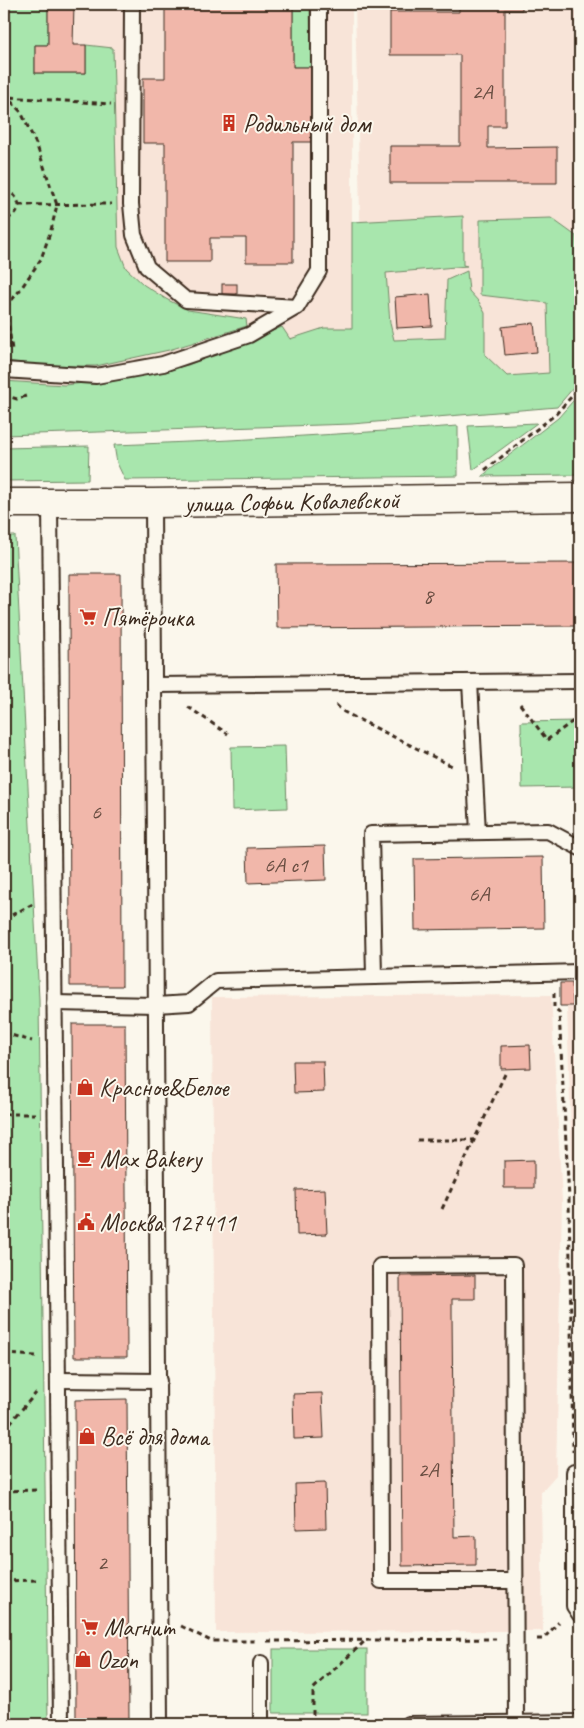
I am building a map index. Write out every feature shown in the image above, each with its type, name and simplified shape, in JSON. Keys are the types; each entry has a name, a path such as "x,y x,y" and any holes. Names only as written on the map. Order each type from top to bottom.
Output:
{"street":[{"name":"улица Софьи Ковалевской","path":"4,503 153,503 580,497"}],"lane":[{"path":"132,4 131,204 134,235 147,266 186,300 297,307"},
{"path":"10,370 96,376 163,364 249,335 297,307 319,271 319,4"},
{"path":"50,503 61,1724"},
{"path":"153,503 160,1724"},
{"path":"154,685 580,680"},
{"path":"470,682 478,832"},
{"path":"374,977 371,834 548,831 580,848"},
{"path":"54,1004 156,1005 189,1003 216,981 580,972"},
{"path":"515,1580 381,1581 380,1266 514,1265 516,1723"},
{"path":"58,1368 159,1382"},
{"path":"577,1472 577,1610"},
{"path":"261,1663 261,1724"},
{"path":"408,1724 580,1722"}],"path":[{"path":"7,97 131,106"},
{"path":"7,97 5,192 15,196 19,205 15,214 5,218 6,307 10,370"},
{"path":"6,307 41,259 57,205 37,146 21,112 7,97"},
{"path":"19,205 131,204"},
{"path":"478,475 556,414 580,387"},
{"path":"503,681 547,740 580,716"},
{"path":"314,683 344,712 475,778"},
{"path":"154,685 228,734"},
{"path":"4,919 54,894"},
{"path":"557,973 554,983 554,1007 559,1012 570,1199 577,1472"},
{"path":"4,1033 55,1047"},
{"path":"442,1208 506,1074"},
{"path":"4,1114 55,1114"},
{"path":"417,1140 474,1140"},
{"path":"4,1354 58,1368 4,1430"},
{"path":"4,1492 59,1490"},
{"path":"4,1581 60,1579"},
{"path":"160,1615 211,1641 543,1639 577,1610"},
{"path":"313,1724 313,1689 366,1640"}],"shaded area":[{"path":"4,4 352,4 352,424 4,435"},
{"path":"355,4 580,4 580,227 556,245 557,407 365,423"},
{"path":"551,995 562,1201 556,1475 541,1492 543,1631 216,1632 212,997"},
{"path":"573,995 580,995 580,1421 567,1006 573,1006"}],"green space":[{"path":"4,4 48,4 48,45 35,45 35,73 86,73 86,45 113,48 118,247 126,268 144,285 188,310 246,319 247,326 169,350 96,366 48,366 4,361"},
{"path":"293,4 310,4 311,67 293,67"},
{"path":"463,216 463,265 467,266 386,273 390,323 394,340 445,338 447,280 467,271 469,291 479,302 485,313 485,355 507,376 549,373 547,303 480,295 480,220 551,218 576,236 580,271 580,380 557,407 352,424 4,435 4,381 64,385 115,380 188,365 282,327 290,339 324,328 352,328 352,222"},
{"path":"580,393 580,475 482,476 558,418"},
{"path":"537,423 473,470 468,426"},
{"path":"458,426 458,476 125,480 117,463 114,445 286,437"},
{"path":"89,446 88,480 4,481 4,448"},
{"path":"4,536 15,536 39,999 48,1724 4,1724"},
{"path":"578,721 579,787 522,788 521,722"},
{"path":"285,746 287,808 232,810 231,747"},
{"path":"273,1649 367,1649 367,1713 273,1713"}],"building":[{"path":"48,4 74,4 73,45 86,45 86,73 35,73 35,45 48,45"},
{"name":"Родильный дом","path":"165,4 293,4 293,67 315,67 315,142 293,142 293,262 246,262 246,238 210,238 210,262 165,262 165,143 143,143 143,78 165,78"},
{"path":"459,4 522,4 522,10 505,10 505,126 488,126 488,148 557,147 557,183 390,183 390,146 460,146 460,55 390,55 390,12 459,12"},
{"path":"222,284 237,284 237,294 222,294"},
{"path":"430,294 432,326 397,328 395,297"},
{"path":"534,323 537,352 505,355 502,327"},
{"path":"580,563 580,626 277,628 276,564"},
{"path":"69,574 121,574 122,986 70,986"},
{"path":"325,846 326,880 248,883 247,848"},
{"path":"543,857 544,928 415,930 414,859"},
{"path":"560,983 572,983 573,1006 560,1006"},
{"path":"72,1024 125,1024 127,1357 74,1357"},
{"path":"530,1045 531,1068 501,1069 501,1046"},
{"path":"293,1061 323,1061 324,1092 294,1093"},
{"path":"534,1160 534,1188 504,1188 504,1161"},
{"path":"325,1189 327,1234 297,1235 296,1190"},
{"path":"475,1275 475,1299 452,1299 452,1313 454,1537 476,1536 476,1565 402,1566 400,1276"},
{"path":"322,1393 324,1438 294,1439 293,1394"},
{"path":"127,1399 129,1724 76,1724 75,1400"},
{"path":"325,1483 326,1528 296,1529 295,1484"}],"place":[{"name":"Родильный дом","path":"229,123"},
{"name":"Пятёрочка","path":"88,617"},
{"name":"Красное&Белое","path":"85,1087"},
{"name":"Max Bakery","path":"86,1158"},
{"name":"Москва 127411","path":"86,1222"},
{"name":"Всё для дома","path":"87,1436"},
{"name":"Магнит","path":"90,1627"},
{"name":"Ozon","path":"83,1659"}]}
